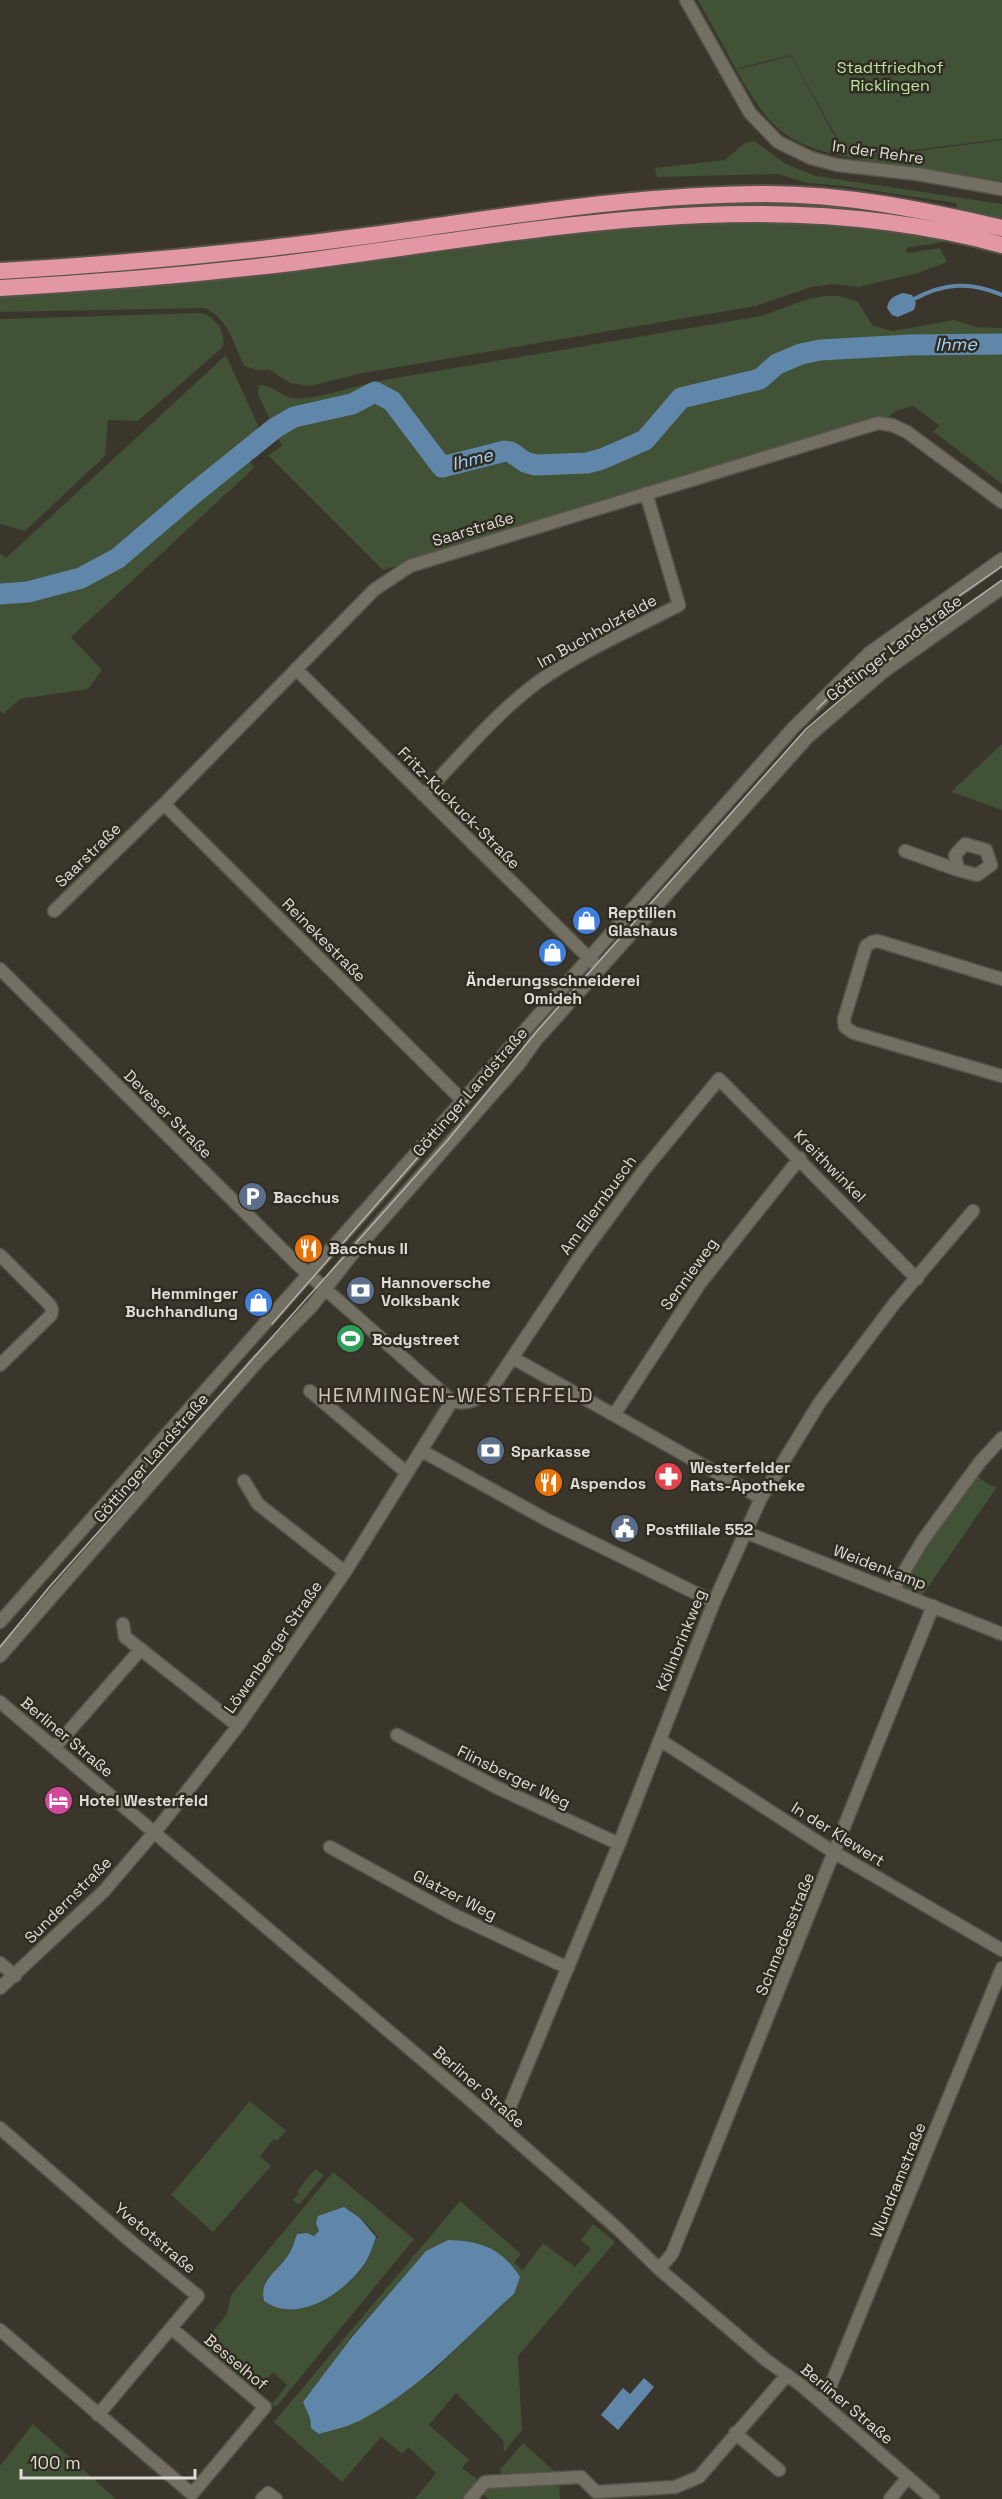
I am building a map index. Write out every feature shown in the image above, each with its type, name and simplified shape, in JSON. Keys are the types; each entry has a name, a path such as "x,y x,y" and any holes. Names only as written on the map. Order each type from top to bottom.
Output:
{"highway":[{"path":"0,271 162,260 280,248 560,208 721,195 768,194 869,201 937,212 1002,228"},
{"path":"0,288 165,276 282,264 579,224 712,214 794,213 869,218 930,228 1002,245"}],"street":[{"name":"In der Rehre","path":"687,0 750,113 778,142 812,158 837,165 917,174 1002,189"},
{"name":"Saarstraße","path":"54,912 164,804 374,590 410,566 878,423 892,425 907,432 1002,502"},
{"name":"Im Buchholzfelde","path":"423,795 513,703 537,683 557,669 680,605 646,493"},
{"name":"Göttinger Landstraße","path":"0,1622 310,1277 462,1100 768,755 850,669 875,648 1002,559"},
{"name":"Göttinger Landstraße","path":"0,1656 209,1415 312,1306 324,1289 601,969 808,737 875,678 1002,588"},
{"name":"Fritz-Kuckuck-Straße","path":"296,669 601,969"},
{"name":"Reinekestraße","path":"164,804 462,1100"},
{"path":"904,851 958,870 977,875 996,867 986,850 965,844 955,855 958,870"},
{"path":"1002,979 878,941 872,942 866,946 844,1019 845,1027 854,1033 1002,1076"},
{"name":"Deveser Straße","path":"0,969 310,1277 452,1401"},
{"name":"Kreithwinkel","path":"719,1079 800,1158 917,1279"},
{"name":"Am Ellernbusch","path":"452,1401 466,1403 477,1400 492,1388 579,1258 644,1170 719,1079"},
{"name":"Sennieweg","path":"614,1415 702,1281 800,1158"},
{"name":"Köllnbrinkweg","path":"501,2128 619,1844 714,1602 760,1498 820,1402 894,1304 973,1211"},
{"path":"0,1255 50,1305 52,1310 51,1315 0,1365"},
{"path":"513,1358 760,1498"},
{"path":"309,1391 407,1473"},
{"name":"Löwenberger Straße","path":"155,1832 238,1726 345,1572 452,1401"},
{"path":"893,1590 923,1540 980,1462 1002,1438"},
{"path":"422,1451 549,1521 714,1602"},
{"path":"244,1481 258,1504 345,1572"},
{"name":"Weidenkamp","path":"745,1532 1002,1634"},
{"name":"Schmedesstraße","path":"659,2269 672,2254 933,1606"},
{"path":"123,1624 125,1637 238,1726"},
{"path":"55,1747 141,1649"},
{"name":"Berliner Straße","path":"0,1702 501,2128 765,2360 820,2401 933,2499"},
{"name":"Flinsberger Weg","path":"397,1735 513,1795 619,1844"},
{"name":"In der Klewert","path":"660,1740 835,1853 1002,1950"},
{"name":"Sundernstraße","path":"0,1988 104,1891 155,1832"},
{"name":"Glatzer Weg","path":"330,1847 454,1915 568,1968"},
{"path":"0,1963 15,1976"},
{"name":"Wundramstraße","path":"820,2401 830,2387 1002,1968"},
{"name":"Yvetotstraße","path":"0,2128 129,2240 198,2296 98,2415"},
{"name":"Besselhof","path":"98,2415 192,2494 265,2407 171,2328"},
{"path":"0,2330 98,2415"},
{"path":"470,2499 485,2482 533,2479 581,2477 596,2495 683,2486 699,2477 787,2375"},
{"path":"735,2433 779,2470"},
{"path":"890,2499 908,2477"},
{"path":"683,2486 684,2499"},
{"path":"262,2499 268,2493 276,2499"}],"green space":[{"name":"Stadtfriedhof Ricklingen","path":"698,0 1002,0 1002,139 848,158 791,55 736,69"},
{"path":"791,56 846,157 806,145 779,129 758,105 736,70"},
{"path":"1002,140 1002,181 854,159"},
{"path":"754,141 786,164 816,176 1002,204 1002,220 957,208 956,203 844,186 807,183 778,174 657,177 655,168 725,160 745,143"},
{"path":"723,221 829,224 899,232 949,241 906,248 907,253 940,248 947,262 918,273 858,287 833,284 811,287 756,306 363,373 310,386 290,383 269,370 257,370 244,366 225,325 212,312 204,308 0,312 0,295 188,283 621,227"},
{"path":"839,296 858,302 873,326 893,331 954,320 976,327 1002,328 1002,341 865,345 865,350 1002,348 1002,484 934,432 939,425 913,406 899,410 886,418 860,421 383,570 268,455 282,446 258,394 259,385 269,386 289,397 313,397 378,381 761,316 808,299"},
{"path":"201,313 211,318 219,326 224,341 223,347 138,421 108,420 105,456 25,531 0,524 0,319"},
{"path":"226,355 262,434 228,460 117,556 80,575 28,589 0,591 0,553 6,558"},
{"path":"265,439 269,446 250,462 254,468 71,637 102,670 88,689 20,699 3,714 0,711 0,597 29,595 82,582 122,560"},
{"path":"1002,744 1002,810 951,792"},
{"path":"973,1473 989,1485 997,1487 919,1600 893,1590"},
{"path":"250,2101 286,2131 277,2141 274,2139 260,2156 271,2166 213,2232 171,2195"},
{"path":"315,2169 324,2175 299,2205 293,2200 299,2193 297,2191"},
{"path":"333,2172 414,2239 276,2407 272,2404 287,2385 273,2372 256,2392 202,2345 227,2314 231,2295","holes":["345,2208 361,2218 379,2238 376,2238 365,2264 346,2285 333,2295 306,2307 291,2309 277,2307 264,2301 266,2281 287,2257 297,2234 307,2233 314,2236"]},
{"path":"460,2201 521,2254 514,2263 523,2270 543,2243 575,2267 591,2249 581,2240 593,2224 615,2242 518,2356 522,2430 504,2452 503,2440 456,2393 429,2425 469,2460 462,2468 478,2480 462,2499 415,2499 436,2473 408,2447 402,2454 381,2437 342,2482 274,2422","holes":["448,2240 514,2294 430,2374 311,2428 304,2402 352,2336 426,2251"]},
{"path":"33,2424 116,2499 0,2499 0,2466"},
{"path":"523,2443 554,2471 502,2474 500,2470"},
{"path":"559,2482 560,2499 489,2499 483,2494 489,2488"}],"water":[{"path":"903,293 912,295 916,303 914,310 898,317 892,315 887,308 889,302 895,296"},
{"path":"344,2207 360,2218 376,2237 367,2260 356,2274 333,2295 306,2307 291,2309 277,2307 264,2301 263,2293 266,2282 289,2254 297,2234 307,2233 314,2236 319,2231 316,2223 318,2216"},
{"path":"448,2240 481,2244 506,2259 520,2277 514,2294 441,2363 402,2394 359,2421 319,2434 311,2428 310,2418 303,2402 352,2337 426,2251"},
{"path":"644,2378 654,2387 618,2430 601,2415 623,2388 630,2394"}],"waterway":[{"path":"914,299 936,290 957,286 979,287 1002,295"},
{"name":"Ihme","path":"0,594 28,592 81,578 118,558 275,428 294,417 352,404 375,392 392,401 442,467 505,451 536,465 587,463 602,459 645,440 681,398 760,379 777,364 801,354 820,350 909,345 1002,344"}],"tram line":[{"path":"817,709 838,688 883,651 1002,566"},
{"path":"0,1647 51,1585 447,1141 537,1031 806,729 879,667 1002,580"},
{"path":"272,1324 503,1060"}],"place":[{"name":"Reptilien Glashaus","path":"587,921"},
{"name":"Änderungsschneiderei Omideh","path":"553,952"},
{"name":"Bacchus","path":"252,1197"},
{"name":"Bacchus II","path":"308,1248"},
{"name":"Hannoversche Volksbank","path":"360,1291"},
{"name":"Hemminger Buchhandlung","path":"259,1302"},
{"name":"Bodystreet","path":"351,1339"},
{"name":"Sparkasse","path":"490,1451"},
{"name":"Westerfelder Rats-Apotheke","path":"669,1476"},
{"name":"Aspendos","path":"549,1483"},
{"name":"Postfiliale 552","path":"625,1529"},
{"name":"Hotel Westerfeld","path":"58,1800"}],"district":[{"name":"HEMMINGEN-WESTERFELD","path":"456,1395"}]}
